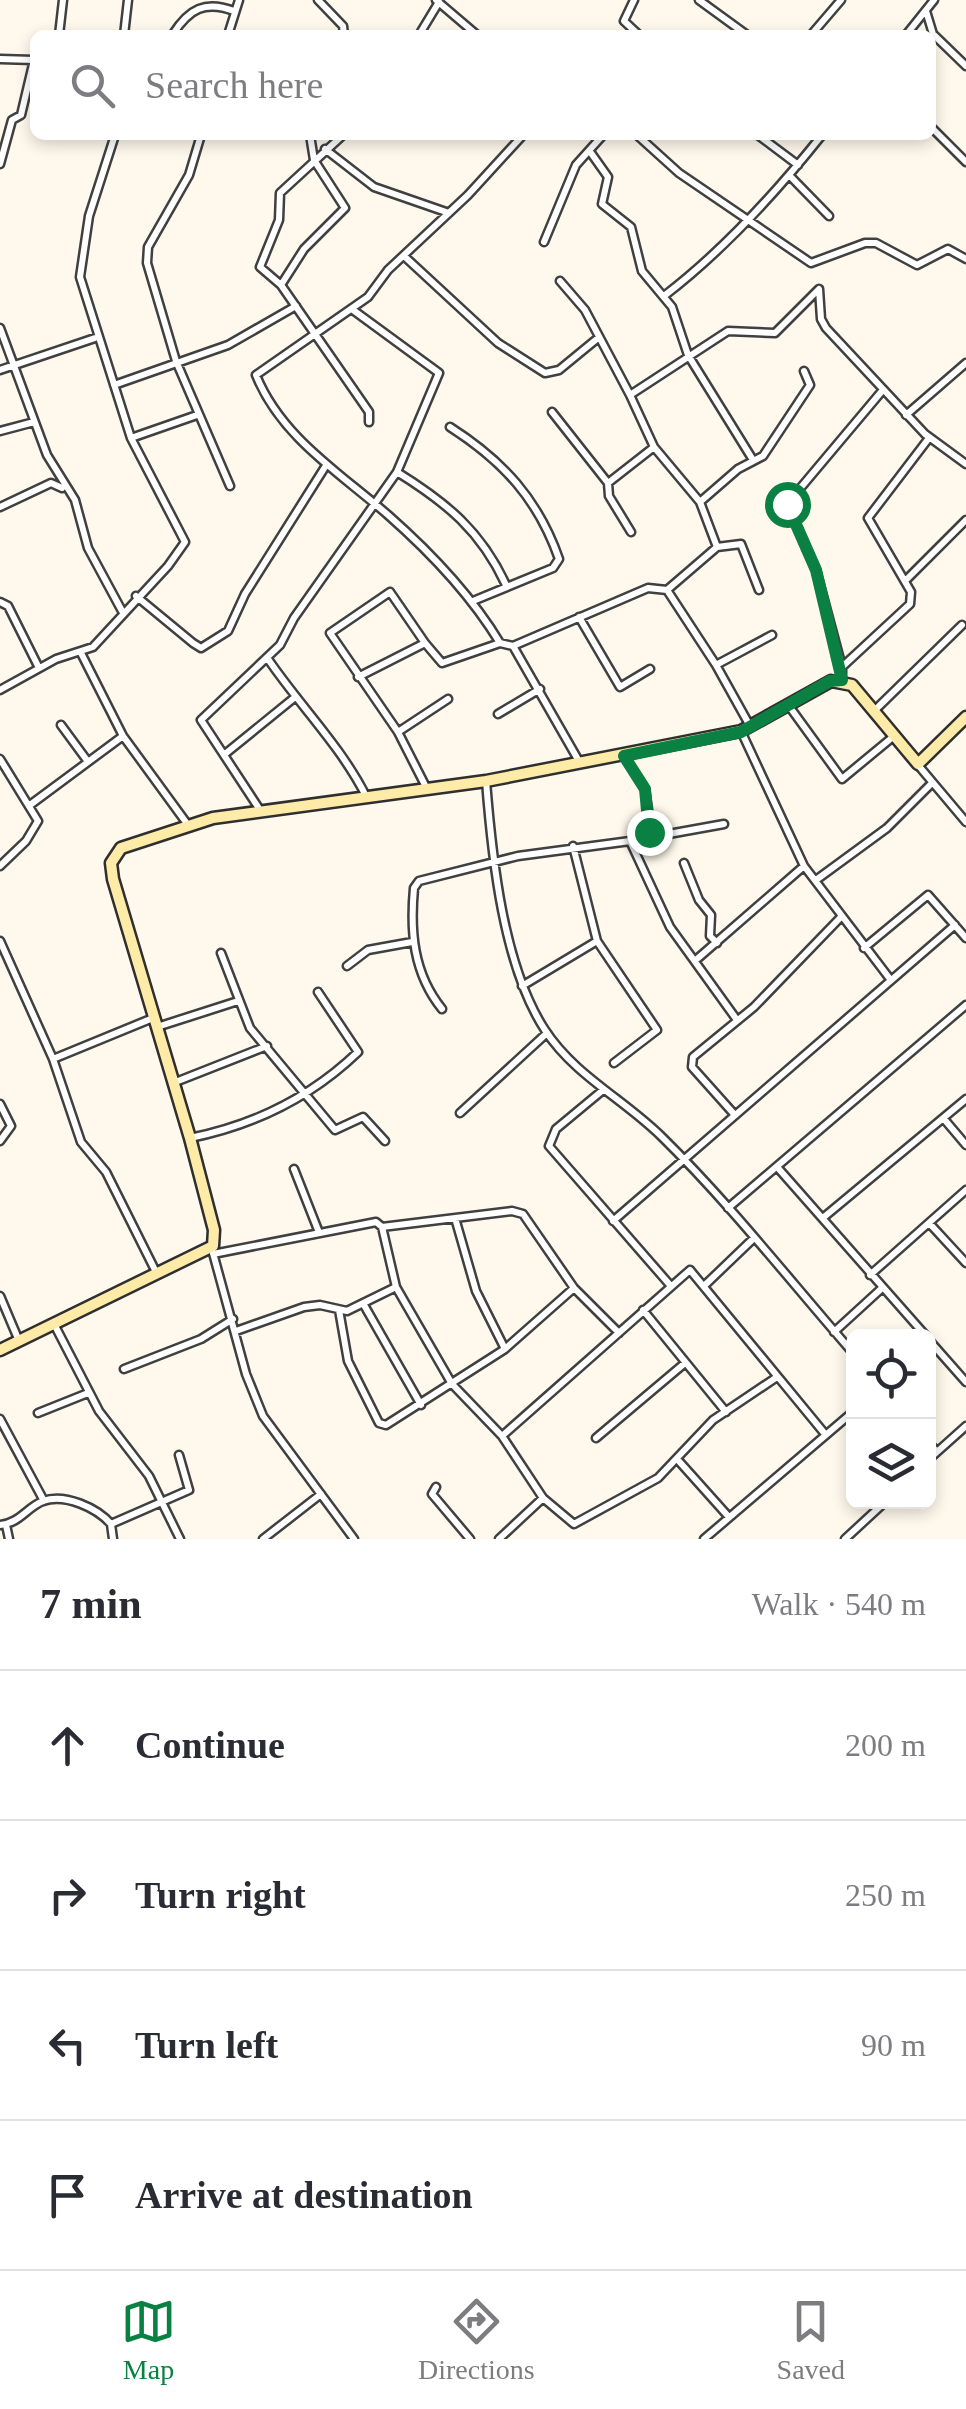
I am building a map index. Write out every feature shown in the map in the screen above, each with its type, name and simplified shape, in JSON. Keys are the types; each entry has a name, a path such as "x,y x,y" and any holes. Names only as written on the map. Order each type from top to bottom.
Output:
{"street":[{"path":"60,30 62,0"},
{"path":"125,30 128,0"},
{"path":"229,30 239,0"},
{"path":"318,0 343,30"},
{"path":"624,0 632,3 625,24 633,30"},
{"path":"699,0 740,30"},
{"path":"815,30 841,0"},
{"path":"910,30 934,0"},
{"path":"422,30 437,1 471,30"},
{"path":"175,30 186,14 201,5 218,4 234,11"},
{"path":"926,11 933,30"},
{"path":"936,36 966,66"},
{"path":"0,59 30,60"},
{"path":"0,164 30,75"},
{"path":"936,132 966,162"},
{"path":"0,690 100,640 185,542 131,438 96,338 79,266 89,216 114,140"},
{"path":"200,140 189,175 147,254 176,360 230,486"},
{"path":"280,285 304,249 345,208 314,160 311,140"},
{"path":"337,140 278,199 279,220 260,267 296,306 369,412 369,422"},
{"path":"500,643 472,601 374,504 325,467 257,378 259,371 352,310 518,140"},
{"path":"544,242 576,165 600,140"},
{"path":"643,140 680,173 750,218 795,256 811,263 865,243 876,244 908,264 917,265 948,249 966,259"},
{"path":"765,140 798,164"},
{"path":"664,296 701,268 818,140"},
{"path":"325,149 374,187 449,214"},
{"path":"591,153 608,177 602,204 631,227 642,271 664,296 686,336 688,356 753,460"},
{"path":"789,175 828,216"},
{"path":"404,256 498,343 546,374 558,370 598,338"},
{"path":"560,282 576,295 654,446 700,502 717,547"},
{"path":"630,395 736,328 775,332 819,289 826,328 929,438 966,464"},
{"path":"114,385 241,339 296,306"},
{"path":"260,810 225,754 203,729 201,720 268,659 398,472 439,373 352,310"},
{"path":"0,328 47,455 75,500 88,548 122,612"},
{"path":"0,370 18,368 96,338"},
{"path":"906,415 966,364"},
{"path":"700,502 763,456 810,386 804,371"},
{"path":"882,391 787,504 816,570 842,680 874,711 966,822"},
{"path":"552,412 608,483 609,496 631,532"},
{"path":"131,438 197,415"},
{"path":"0,431 34,422"},
{"path":"450,427 505,465 539,511 554,542 558,564 472,601"},
{"path":"842,667 906,611 911,592 868,518 929,438"},
{"path":"608,483 654,446"},
{"path":"47,455 51,483"},
{"path":"136,596 193,643 201,648 210,645 228,631 245,594 325,467"},
{"path":"398,472 432,494 489,548 506,586"},
{"path":"0,507 51,483 64,488"},
{"path":"905,582 966,520"},
{"path":"426,787 398,732 330,633 386,593 394,594 442,663 500,643 513,646 648,588 667,590 717,547 741,544 758,590"},
{"path":"667,590 716,665 804,866 890,979"},
{"path":"0,602 8,606 39,668"},
{"path":"579,617 620,688 650,670"},
{"path":"874,711 962,625"},
{"path":"716,665 772,635"},
{"path":"358,677 425,643"},
{"path":"513,646 581,764"},
{"path":"81,652 123,736 188,826"},
{"path":"268,659 294,698 346,757 366,796"},
{"path":"354,1539 263,1416 246,1374 213,1250 214,1230 190,1138 112,863 121,848 188,826 260,810 486,781 746,729 830,681 842,680"},
{"path":"498,714 540,689"},
{"path":"225,754 294,698"},
{"path":"398,732 448,698"},
{"path":"789,706 842,779 894,736"},
{"path":"918,764 966,718"},
{"path":"61,724 86,759"},
{"path":"30,805 86,759 123,736"},
{"path":"624,756 645,789 650,836"},
{"path":"0,759 38,821 0,866"},
{"path":"486,781 493,862 522,986 546,1033 603,1090 642,1118 682,1157 846,1345"},
{"path":"816,880 886,828 932,783"},
{"path":"442,1009 426,988 412,942 414,888 419,881 574,846 634,844 650,836 724,824"},
{"path":"634,844 670,927 737,1020"},
{"path":"574,846 597,941 657,1030 614,1063"},
{"path":"684,863 699,900 712,916 710,936 718,943"},
{"path":"697,960 804,866"},
{"path":"864,948 928,895 966,938"},
{"path":"734,1114 691,1062 790,972 840,918"},
{"path":"613,1220 955,925"},
{"path":"0,941 54,1059 81,1142 106,1172 157,1274"},
{"path":"522,986 597,941"},
{"path":"347,966 368,950 412,942"},
{"path":"221,953 250,1028 306,1092 328,1127 335,1130 363,1117 385,1141"},
{"path":"190,1138 240,1128 306,1092 358,1052 318,992"},
{"path":"54,1059 155,1023 238,1001"},
{"path":"728,1208 966,1005"},
{"path":"460,1113 546,1033"},
{"path":"172,1083 267,1046"},
{"path":"603,1090 556,1129 548,1146 670,1285"},
{"path":"824,1217 966,1099"},
{"path":"0,1104 11,1126 0,1141"},
{"path":"944,1119 966,1146"},
{"path":"778,1168 920,1329"},
{"path":"294,1170 318,1230"},
{"path":"870,1275 966,1190"},
{"path":"382,1228 512,1210 523,1214 574,1288 620,1333"},
{"path":"454,1218 476,1292 505,1349"},
{"path":"0,1350 213,1250 376,1222 382,1228 396,1287 452,1384 485,1424 502,1436 543,1498 566,1520 580,1523 646,1486 678,1459 701,1430 777,1376"},
{"path":"930,1224 966,1263"},
{"path":"704,1285 754,1238"},
{"path":"502,1436 690,1270 825,1434"},
{"path":"236,1330 304,1307 320,1304 339,1310 364,1305 396,1287"},
{"path":"339,1310 348,1362 379,1423 386,1425 505,1349 574,1288"},
{"path":"834,1332 881,1288"},
{"path":"0,1296 19,1340"},
{"path":"364,1305 421,1405"},
{"path":"644,1310 726,1412"},
{"path":"124,1368 201,1339 233,1318"},
{"path":"54,1324 88,1393 150,1476 180,1539"},
{"path":"936,1347 966,1382"},
{"path":"596,1438 685,1363"},
{"path":"38,1412 88,1393"},
{"path":"704,1539 846,1417"},
{"path":"0,1419 44,1501"},
{"path":"937,1452 966,1426"},
{"path":"111,1524 189,1490 180,1455"},
{"path":"678,1459 728,1516"},
{"path":"436,1487 432,1494 470,1539"},
{"path":"263,1539 320,1494"},
{"path":"499,1539 543,1498"},
{"path":"9,1539 3,1524 44,1501 88,1506 111,1524 112,1539"},
{"path":"845,1539 877,1509"}],"route":[{"path":"649,832 645,789 624,756 741,732 830,681 842,680 816,570 787,504"}]}
